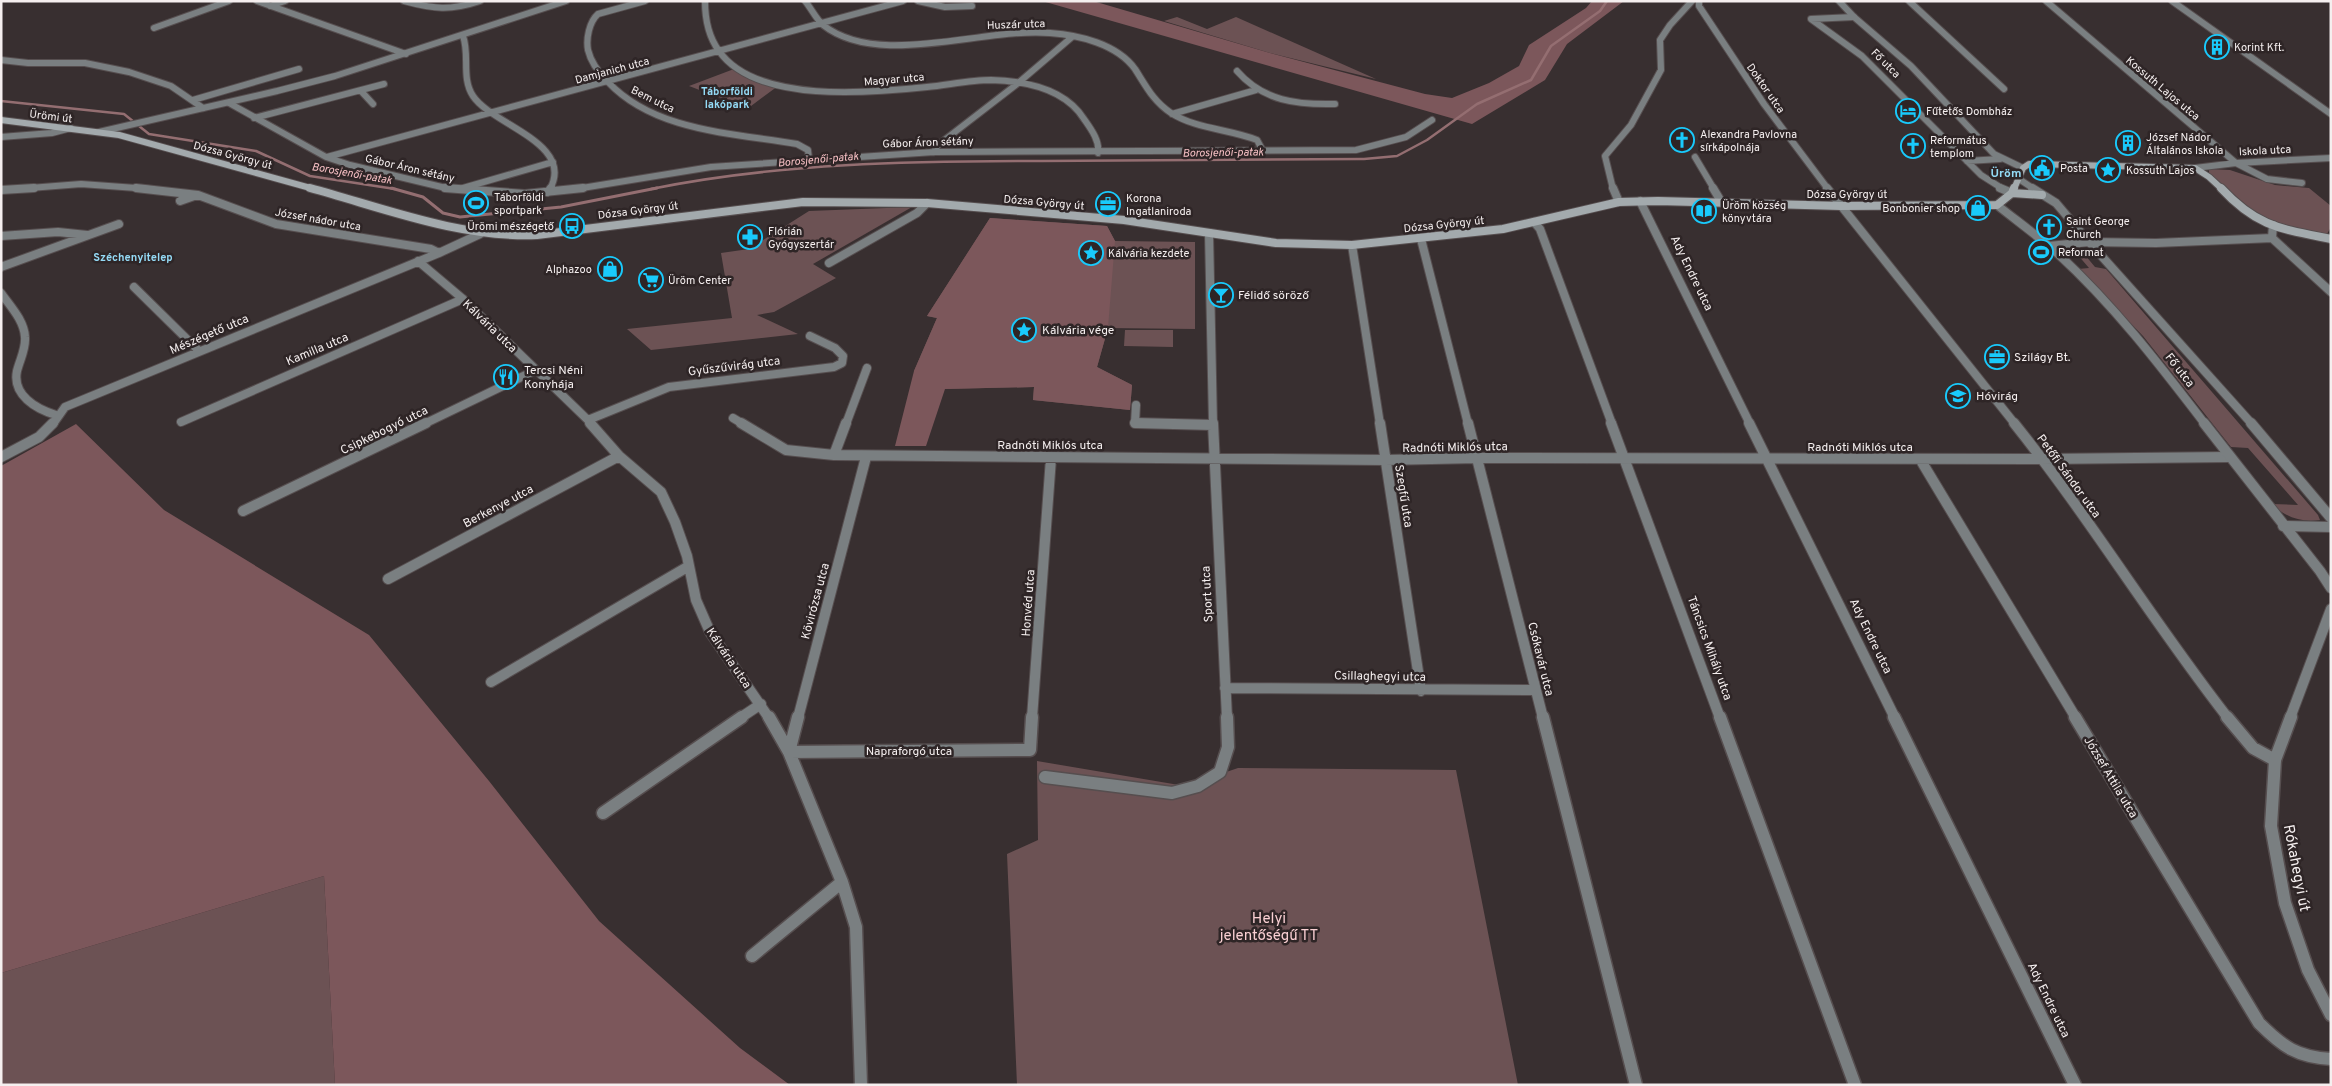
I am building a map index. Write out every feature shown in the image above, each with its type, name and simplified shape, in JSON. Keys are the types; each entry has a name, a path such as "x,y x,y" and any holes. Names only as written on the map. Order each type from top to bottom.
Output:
{"main road":[{"name":"Ürömi út","path":"1,120 99,132"},
{"name":"Dózsa György út","path":"99,132 119,135 480,234 506,236 537,235 803,202 872,200 1124,220 1276,243 1352,245 1482,232 1619,202 1841,206 1998,205"},
{"name":"Iskola utca","path":"2023,168 2029,164 2038,163 2195,168"},
{"path":"1998,205 2012,192 2023,168"},
{"path":"2195,168 2205,173 2245,212 2273,225 2331,239"},
{"path":"2012,192 2042,195"}],"street":[{"path":"154,28 229,1"},
{"path":"256,1 406,54"},
{"path":"270,6 285,1"},
{"path":"404,1 447,11 480,1"},
{"path":"99,132 304,84 463,36 566,1"},
{"name":"Bem utca","path":"645,1 601,13 594,18 588,41 589,53 593,65 606,82 626,98 662,116 718,132 796,144 808,150 809,158"},
{"name":"Magyar utca","path":"705,1 707,26 719,51 730,64 760,80 806,90 864,92 989,80 1017,84 1053,93 1072,102 1099,145 1098,153"},
{"name":"Huszár utca","path":"805,1 821,23 834,32 864,43 888,46 921,44 1013,32 1037,32 1072,37 1105,47 1132,65 1146,89 1158,103 1172,114 1193,124 1257,140 1263,151"},
{"name":"Damjanich utca","path":"326,157 903,1"},
{"path":"918,1 931,6 972,6"},
{"path":"1619,202 1615,195 1605,156 1631,125 1661,70 1660,40 1670,24 1692,1"},
{"name":"Doktor utca","path":"1699,1 1699,6 1764,104 1841,206"},
{"name":"Fő utca","path":"1840,1 1854,17 1911,66 2000,159 2023,168"},
{"path":"1909,1 2004,89"},
{"name":"Kossuth Lajos utca","path":"2046,1 2236,163 2255,175 2273,182 2302,183"},
{"path":"2172,1 2331,114"},
{"name":"Fő utca","path":"1854,17 1811,19 1862,56 1938,134 1995,185 2012,192"},
{"path":"463,36 468,45 467,85 474,98 490,113 540,145 548,153 554,162 555,180 548,192"},
{"path":"934,152 938,144 1017,84 1072,37"},
{"path":"1,60 14,63 85,63 100,66 169,85 202,108"},
{"path":"193,100 300,69"},
{"path":"1237,71 1256,90 1295,103 1335,104"},
{"path":"254,118 384,84"},
{"path":"1172,114 1256,90"},
{"path":"361,91 372,104"},
{"name":"Gábor Áron sétány","path":"229,103 326,157 455,190 525,194 711,166 809,158 934,152 1338,151 1371,148 1418,132 1432,120"},
{"path":"1,137 52,133 71,128"},
{"path":"1694,157 1722,203"},
{"name":"Iskola utca","path":"2195,168 2236,163 2331,158"},
{"name":"Fő utca","path":"1968,161 2000,159"},
{"path":"455,190 554,162"},
{"name":"Fő utca","path":"2019,179 2061,208 2256,429 2331,518"},
{"name":"József nádor utca","path":"1,190 53,186 108,185 198,195 276,224 431,249 439,253"},
{"path":"180,202 198,195"},
{"name":"Ady Endre utca","path":"1640,201 2075,1085"},
{"path":"828,263 917,213 927,203"},
{"name":"Fő utca","path":"1998,205 2049,246 2089,284 2148,349 2283,526 2320,571 2331,588"},
{"name":"Petőfi Sándor utca","path":"1841,206 2043,459 2192,672 2244,739 2253,748 2275,760"},
{"name":"Táncsics Mihály utca","path":"1534,222 1540,229 1626,459 1855,1085"},
{"path":"1,268 119,224"},
{"path":"2272,238 2273,225"},
{"path":"1,236 58,232 77,232 88,235"},
{"name":"Sport utca","path":"1045,777 1172,793 1198,786 1220,772 1228,747 1214,457 1209,233"},
{"path":"439,253 480,234"},
{"path":"2049,246 2090,242 2156,243 2272,238 2331,292"},
{"name":"Csókavár utca","path":"1421,239 1636,1085"},
{"name":"Szegfű utca","path":"1352,245 1421,691"},
{"name":"Mészégető utca","path":"1,457 30,442 49,429 56,415 65,407 439,253"},
{"name":"Kálvária utca","path":"418,261 464,299 588,420 619,456 661,492 675,522 689,566 696,600 710,632 761,704 789,752 842,882 856,927 861,1085"},
{"path":"134,287 199,351"},
{"path":"1,292 18,318 25,336 16,374 18,391 36,407 56,415"},
{"name":"Kamilla utca","path":"181,422 464,299"},
{"name":"Gyűszűvirág utca","path":"588,420 669,387 834,367 842,362 843,356 835,348 810,336"},
{"path":"834,456 867,368"},
{"name":"Csipkebogyó utca","path":"244,512 536,370"},
{"path":"1136,405 1135,424 1213,425"},
{"name":"Radnóti Miklós utca","path":"733,418 786,450 834,456 866,457 1214,457 1385,460 1477,458 2043,459 2230,457"},
{"name":"Berkenye utca","path":"388,579 619,456"},
{"name":"Kövirózsa utca","path":"789,752 866,457"},
{"name":"Honvéd utca","path":"1030,750 1051,458"},
{"name":"József Attila utca","path":"1920,459 2259,1023 2283,1047 2309,1058 2331,1059"},
{"path":"2283,526 2331,528"},
{"path":"491,682 689,566"},
{"name":"Rókahegyi út","path":"2331,609 2275,760 2270,826 2285,903 2308,970 2331,1015"},
{"name":"Csillaghegyi utca","path":"1225,688 1421,691 1535,690"},
{"path":"603,813 761,704"},
{"name":"Napraforgó utca","path":"789,752 1030,750"},
{"path":"752,956 842,882"}],"green space":[{"path":"1177,17 1207,29 1236,17 1376,79 1270,53 1164,21"},
{"path":"734,69 778,86 751,106 718,97 689,86"},
{"path":"2209,169 2230,170 2275,185 2309,188 2331,206 2331,227 2327,234 2284,225 2259,216 2209,173"},
{"path":"912,207 813,264 836,278 774,312 757,315 798,334 651,350 627,329 732,318 721,253 749,249 809,211"},
{"path":"990,218 1107,226 1115,241 1195,242 1195,329 1108,328 1097,367 1132,385 1130,410 1033,400 1034,387 944,389 914,371 937,318 927,316"},
{"path":"2077,254 2085,255 2095,267 2106,269 2318,515 2320,520 2306,521 2288,516 2272,504 2298,505 2248,448 2231,447 2143,336 2078,269 2089,268"},
{"path":"1125,330 1173,330 1173,347 1124,346"},
{"name":"Helyi jelentőségű TT","path":"1037,761 1185,786 1238,768 1456,770 1518,1085 1017,1085 1007,854 1038,840"},
{"path":"324,876 335,1085 1,1085 1,973"}],"shaded area":[{"path":"1042,1 1093,1 1270,53 1425,94 1452,98 1489,83 1519,66 1529,45 1586,8 1592,1 1624,1 1567,44 1545,80 1472,124"},
{"path":"990,218 1107,226 1115,241 1108,328 1097,367 1132,385 1130,410 1033,400 1034,387 945,389 926,446 895,446 914,371 937,318 927,316"},
{"path":"76,424 164,510 369,635 489,781 599,921 740,1048 790,1085 335,1085 324,876 1,973 1,466"}],"waterway":[{"name":"Borosjenői-patak","path":"651,189 699,180 846,165 993,161 1364,159 1397,156 1427,140 1477,104 1531,80 1551,46 1600,11 1607,1"},
{"name":"Borosjenői-patak","path":"1,101 124,114 149,134 256,151 310,176 394,189"},
{"name":"Borosjenői-patak","path":"394,189 423,197 443,213 460,217 561,207 657,188"}],"place":[{"name":"Korint Kft.","path":"2217,47"},
{"name":"Fűtetős Dombház","path":"1908,111"},
{"name":"Alexandra Pavlovna sírkápolnája","path":"1682,140"},
{"name":"József Nádor Általános Iskola","path":"2128,143"},
{"name":"Református templom","path":"1913,146"},
{"name":"Posta","path":"2042,168"},
{"name":"Kossuth Lajos","path":"2108,170"},
{"name":"Táborföldi sportpark","path":"476,203"},
{"name":"Korona Ingatlaniroda","path":"1108,204"},
{"name":"Bonbonier shop","path":"1978,208"},
{"name":"Üröm község könyvtára","path":"1704,211"},
{"name":"Ürömi mészégető","path":"572,226"},
{"name":"Saint George Church","path":"2049,227"},
{"name":"Flórián Gyógyszertár","path":"750,237"},
{"name":"Reformat","path":"2041,252"},
{"name":"Kálvária kezdete","path":"1091,253"},
{"name":"Alphazoo","path":"610,269"},
{"name":"Üröm Center","path":"651,280"},
{"name":"Félidő söröző","path":"1221,295"},
{"name":"Kálvária vége","path":"1024,330"},
{"name":"Szilágy Bt.","path":"1997,357"},
{"name":"Tercsi Néni Konyhája","path":"506,377"},
{"name":"Hóvirág","path":"1958,396"}],"district":[{"name":"Táborföldi lakópark","path":"727,97"},
{"name":"Üröm","path":"2006,173"},
{"name":"Széchenyitelep","path":"133,257"}]}
